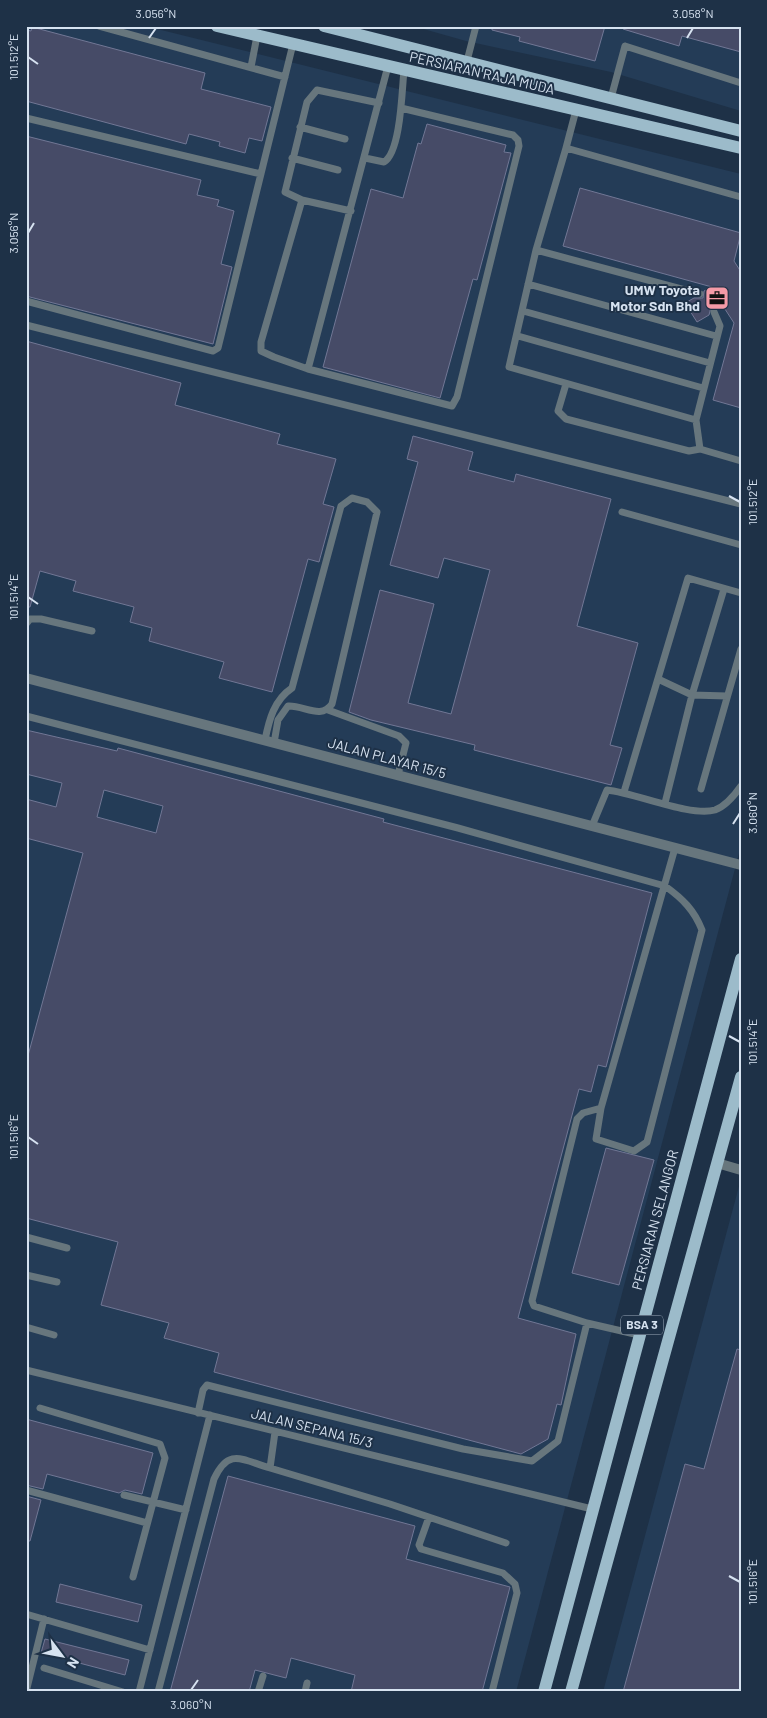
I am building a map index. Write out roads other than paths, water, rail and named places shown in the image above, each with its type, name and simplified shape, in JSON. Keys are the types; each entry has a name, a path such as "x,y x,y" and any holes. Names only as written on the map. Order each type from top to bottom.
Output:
{"main road":[{"name":"PERSIARAN RAJA MUDA","path":"217,26 741,148"},
{"name":"PERSIARAN RAJA MUDA","path":"324,26 741,131"},
{"name":"PERSIARAN SELANGOR","path":"544,1692 741,959"},
{"name":"BSA 3","path":"572,1692 741,1077"}],"street":[{"name":"JALAN PLAYAR 15/5","path":"26,678 741,865"},
{"path":"718,1163 741,1170"}],"lane":[{"path":"99,26 285,76"},
{"path":"467,61 476,26"},
{"path":"251,67 257,36"},
{"path":"26,301 215,350 220,343 293,44"},
{"path":"611,98 625,46 741,83"},
{"path":"308,369 388,66"},
{"path":"365,158 384,162 392,153 401,108 404,70"},
{"path":"350,211 302,200 285,192 300,127 307,102 317,90 379,103"},
{"path":"302,200 261,342 261,351 308,369 452,406 457,397 519,146 518,140 513,135 401,108"},
{"path":"576,110 536,250 518,336 509,367 696,420"},
{"path":"26,118 261,174"},
{"path":"300,127 344,138"},
{"path":"566,148 741,196"},
{"path":"292,158 338,170"},
{"path":"536,250 700,294"},
{"path":"528,284 716,336"},
{"path":"522,311 710,363"},
{"path":"700,449 696,420 720,326 714,312"},
{"path":"26,325 741,504"},
{"path":"518,336 704,388"},
{"path":"566,384 558,411 566,419 689,451 700,449 741,461"},
{"path":"352,498 367,502 377,512 354,617 332,704 328,710 319,713 288,706 278,720 269,742 269,717 281,698 292,688 341,506 352,498"},
{"path":"622,512 741,545"},
{"path":"624,792 688,578 741,593"},
{"path":"665,803 692,695 724,589"},
{"path":"26,624 30,619 41,619 92,631"},
{"path":"700,789 741,650"},
{"path":"658,679 692,695 727,696"},
{"path":"328,710 400,736 406,743 398,776"},
{"path":"26,716 458,828 665,886 684,900 695,914 702,930 647,1142 634,1150 596,1139 601,1108 665,886 676,848"},
{"path":"592,826 607,790 624,792 698,812 716,810 732,799 741,786"},
{"path":"601,1108 583,1113 577,1119 532,1301 534,1306 587,1323 639,1335"},
{"path":"26,1237 67,1248"},
{"path":"26,1275 57,1282"},
{"path":"198,1413 203,1390 207,1385 463,1449 532,1461 558,1442 587,1323"},
{"path":"26,1327 54,1335"},
{"name":"JALAN SEPANA 15/3","path":"26,1370 592,1509"},
{"path":"40,1408 160,1444 165,1458 133,1577"},
{"path":"139,1692 210,1416"},
{"path":"270,1468 276,1432"},
{"path":"158,1692 214,1479 221,1465 227,1459 234,1457 429,1517 506,1543"},
{"path":"26,1490 147,1523"},
{"path":"124,1495 186,1510"},
{"path":"429,1517 420,1545 421,1549 503,1573 515,1584 517,1593 492,1692"},
{"path":"26,1614 150,1650"},
{"path":"26,1692 44,1619"},
{"path":"44,1668 123,1692"},
{"path":"258,1692 262,1676"},
{"path":"305,1692 307,1683"}],"place":[{"name":"UMW Toyota Motor Sdn Bhd","path":"717,298"}]}
